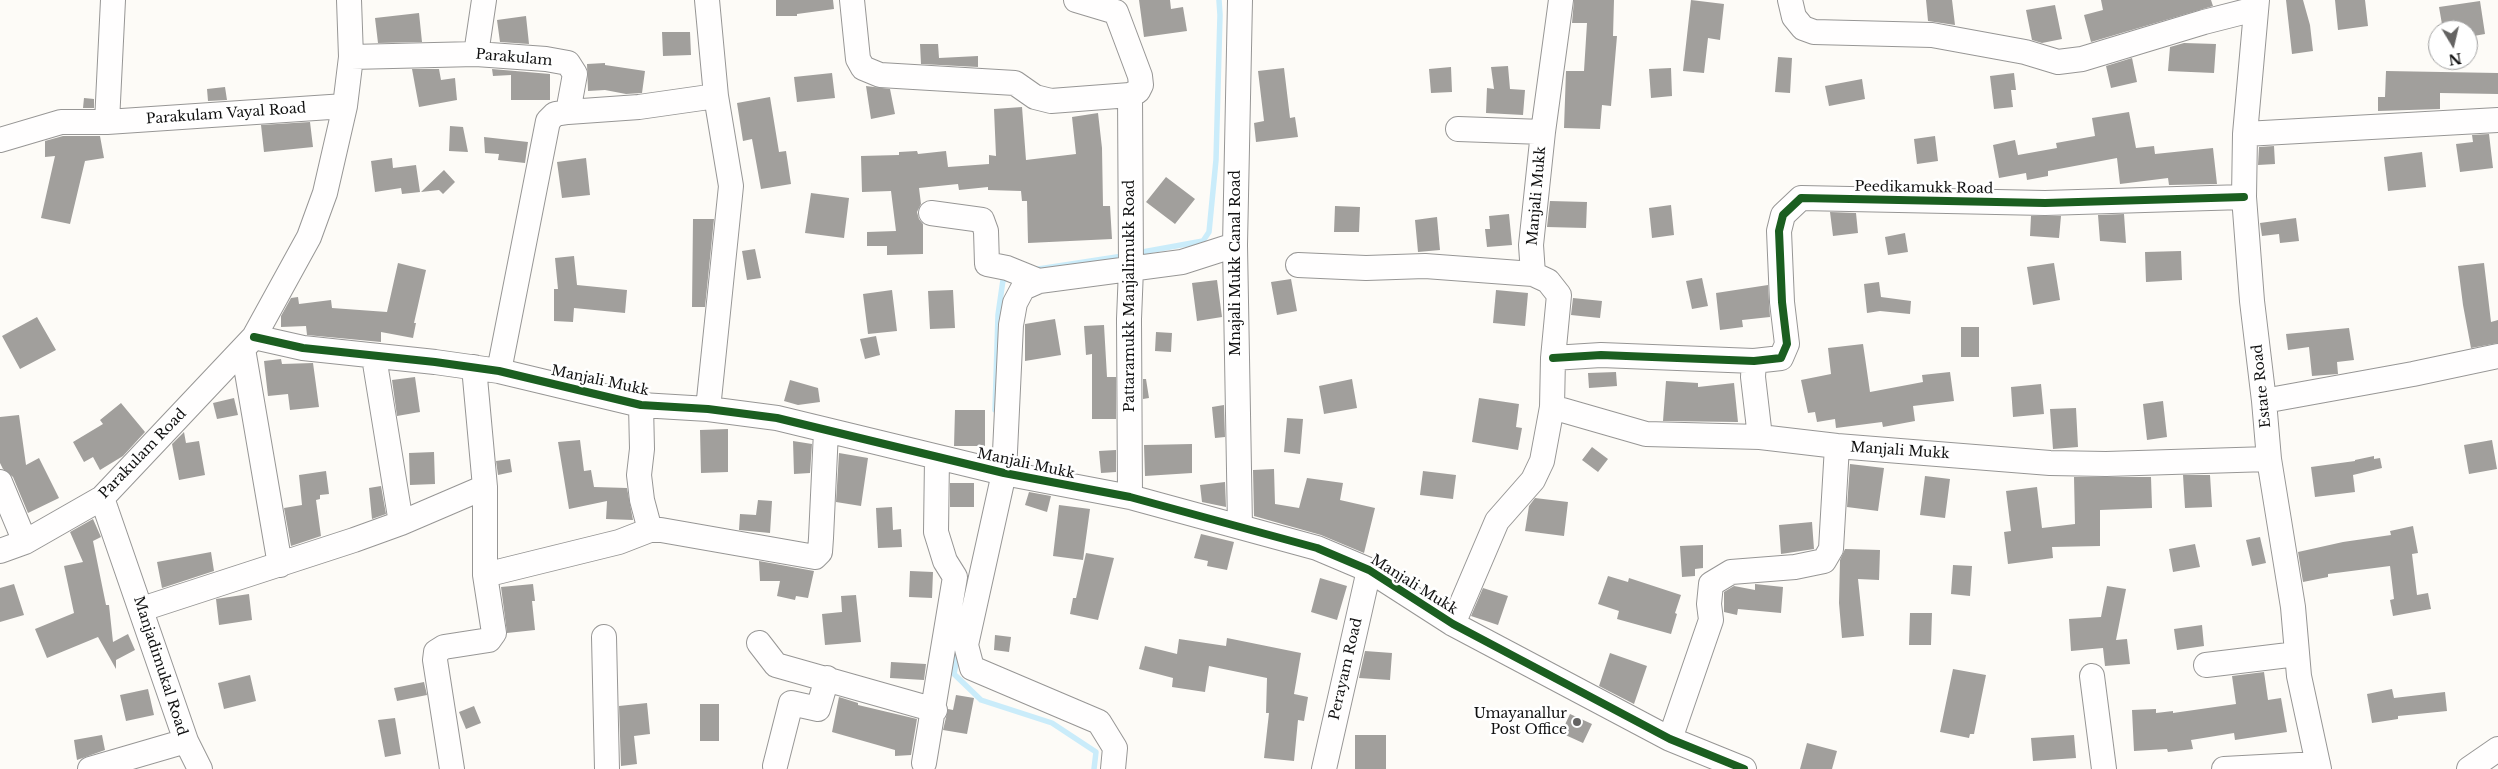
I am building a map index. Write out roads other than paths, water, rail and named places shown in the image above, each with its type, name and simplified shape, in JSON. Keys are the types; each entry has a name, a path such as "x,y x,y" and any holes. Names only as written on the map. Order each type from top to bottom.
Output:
{"street":[{"path":"107,122 113,0"},
{"path":"280,565 249,343 309,237 325,194 345,106 351,57 349,0"},
{"path":"476,54 484,0"},
{"path":"707,0 716,96 731,186 708,409"},
{"path":"852,0 858,59 863,68 880,75 1015,83 1035,98 1051,101 1130,95 1138,92 1141,85 1140,76 1116,12 1076,0"},
{"name":"Mnajali Mukk Canal Road","path":"1240,0 1235,245 1240,526"},
{"name":"Manjali Mukk","path":"1453,624 1496,521 1529,485 1542,461 1552,407 1553,358 1559,295 1548,281 1533,274 1531,245 1542,132 1561,0"},
{"path":"1790,0 1794,17 1803,28 1814,32 1932,35 2025,52 2058,62 2082,59 2256,4"},
{"name":"Estate Road","path":"2256,4 2245,134 2244,197 2252,301 2269,459 2294,607 2299,676 2318,767"},
{"name":"Parakulam","path":"351,57 476,54 546,59 568,63 575,74 568,112"},
{"name":"Pattaramukk Manjalimukk Road","path":"1130,95 1130,497"},
{"path":"499,371 548,121 554,114 639,107 716,96"},
{"name":"Parakulam Vayal Road","path":"0,140 61,122 107,122 345,106"},
{"path":"2245,134 2498,120"},
{"path":"1458,129 1542,132"},
{"name":"Peedikamukk Road","path":"1754,361 1781,358 1787,344 1782,302 1779,231 1783,215 1801,198 2046,203 2244,197"},
{"path":"931,214 982,220 986,231 987,264 1007,268 1039,281"},
{"path":"1113,769 1115,748 1099,722 972,668 966,645 1004,473 1011,325 1014,303 1023,288 1039,281 1182,262 1235,245"},
{"path":"1298,265 1366,268 1425,266 1533,274"},
{"name":"Manjali Mukk","path":"249,343 474,367 499,371 641,404 708,409 776,418 1004,473 1130,497 1240,526 1317,548 1368,570 1453,624 1670,739 1744,769"},
{"name":"Parakulam Road","path":"0,551 25,542 102,498 249,343"},
{"path":"1553,358 1601,355 1754,361 1753,377 1760,437"},
{"path":"2264,401 2413,374 2498,356"},
{"path":"374,357 401,523"},
{"path":"452,769 435,660 436,652 444,647 489,640 494,633 485,574 485,487 474,367"},
{"path":"641,404 642,449 639,475 642,500 650,530"},
{"name":"Manjali Mukk","path":"1552,407 1646,434 1760,437 1837,446 2078,464 2269,459"},
{"path":"485,574 620,542 650,530 661,530 815,557 820,552 826,431"},
{"path":"1670,739 1711,620 1709,604 1711,584 1731,572 1795,568 1824,561 1831,549 1837,446"},
{"path":"924,764 955,577 945,561 936,532 937,458"},
{"path":"0,482 25,542"},
{"path":"142,609 280,565 401,523 485,487"},
{"name":"Manjadimukal Road","path":"90,769 186,741 142,609 102,498"},
{"name":"Perayam Road","path":"1324,769 1368,570"},
{"path":"604,637 607,769"},
{"path":"760,643 776,665 934,710"},
{"path":"2206,664 2297,654"},
{"path":"2092,676 2104,769"},
{"path":"775,766 791,703 818,709 827,678"},
{"path":"186,741 200,769"},
{"path":"2469,769 2498,749"},
{"path":"2224,769 2318,767"}],"waterway":[{"path":"1137,253 1203,241 1209,232 1216,160 1219,0"},
{"path":"1032,270 1123,256"},
{"path":"995,410 998,315 1003,280 1011,278"},
{"path":"958,652 954,674 981,700 1052,723 1096,752 1094,769"}],"place":[{"name":"Umayanallur Post Office","path":"1577,722"}]}
